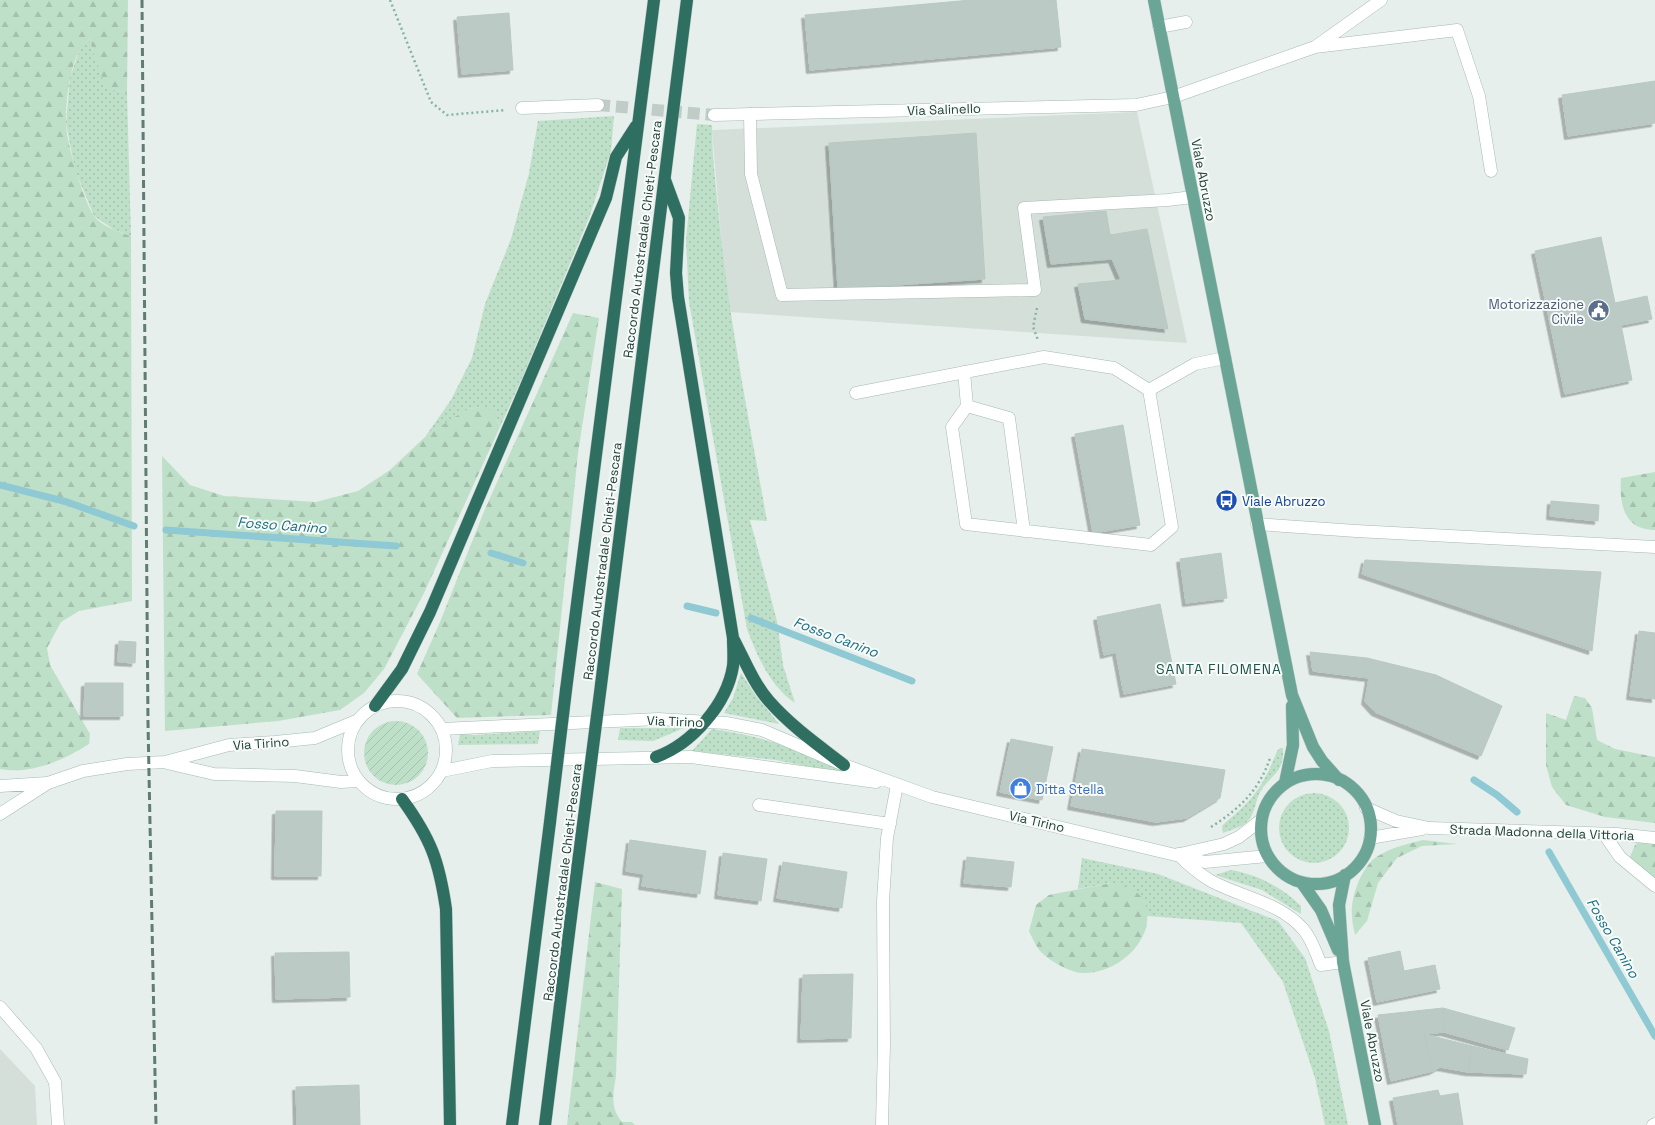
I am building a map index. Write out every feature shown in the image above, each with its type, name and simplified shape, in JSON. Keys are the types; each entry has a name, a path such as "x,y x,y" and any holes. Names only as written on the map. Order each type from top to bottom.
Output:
{"highway":[{"name":"Raccordo Autostradale Chieti-Pescara","path":"512,1125 654,0"},
{"name":"Raccordo Autostradale Chieti-Pescara","path":"545,1125 687,0"},
{"path":"375,706 402,669 430,612 606,198 616,157 638,123"},
{"path":"656,757 668,753 681,744 706,721 725,692 733,667 733,638 678,297 676,273 679,218 664,178"},
{"path":"733,638 754,680 769,701 798,730 844,765"},
{"path":"402,799 418,822 433,849 442,882 446,909 450,1125"}],"main road":[{"name":"Viale Abruzzo","path":"1154,0 1292,695 1293,745 1285,783"},
{"path":"1315,47 1381,0"},
{"path":"1159,27 1186,22"},
{"path":"1315,47 1457,30 1479,96 1491,171"},
{"name":"Via Salinello","path":"714,115 1136,105 1173,97 1315,47"},
{"path":"522,108 598,105"},
{"path":"750,114 751,174 782,295 1035,290 1024,208 1168,200 1192,196"},
{"path":"856,393 964,372 1044,357 1114,368 1149,390 1172,527 1151,545 966,524 952,427 967,406 964,372"},
{"path":"1149,390 1195,364 1225,358"},
{"path":"967,406 1009,418 1024,531"},
{"path":"1257,524 1356,532 1655,547"},
{"name":"Viale Abruzzo","path":"1292,695 1314,747 1322,761 1339,780"},
{"path":"390,701 405,701 420,706 433,716 442,729 446,743 446,750 442,771 432,785 418,795 402,799 385,798 370,792 358,781 350,767 347,751 350,736 356,721 365,712 375,706 390,701"},
{"name":"Via Tirino","path":"442,729 630,720 706,721 726,723 762,730 844,765 932,797 1178,854 1205,862 1268,856"},
{"name":"Via Tirino","path":"0,814 48,783 82,771 127,764 165,762 229,744 316,738 356,721"},
{"name":"Via Tirino","path":"442,771 492,761 690,757 897,785"},
{"name":"Via Tirino","path":"165,762 214,774 295,776 341,782 358,781"},
{"path":"1321,775 1339,780 1350,787 1360,797 1366,808 1370,818 1370,838 1361,859 1345,875 1332,882 1317,884 1302,882 1282,872 1268,856 1263,845 1261,820 1266,806 1274,793 1285,783 1302,776 1321,775"},
{"name":"Via Tirino","path":"0,786 48,783"},
{"path":"882,1125 884,1045 883,901 887,838 897,785"},
{"path":"759,805 890,824"},
{"name":"Strada Madonna della Vittoria","path":"1366,808 1396,821 1429,828 1604,834 1655,838"},
{"name":"Via Tirino","path":"1178,854 1224,844 1239,837 1261,820"},
{"name":"Strada Madonna della Vittoria","path":"1370,838 1429,828"},
{"path":"1604,834 1620,857 1655,886"},
{"path":"1178,854 1192,869 1212,881 1271,906 1296,922 1309,937 1321,965 1343,962"},
{"name":"Viale Abruzzo","path":"1345,875 1339,905 1343,962 1375,1125"},
{"name":"Viale Abruzzo","path":"1302,882 1327,922 1343,962"},
{"path":"0,1007 36,1048 55,1082 58,1125"}],"path":[{"path":"390,0 431,102 447,115 522,108"},
{"path":"1035,290 1038,306 1033,327 1044,357"},
{"path":"1207,848 1208,828 1240,806 1251,795 1271,755"}],"shaded area":[{"path":"1137,112 1187,343 730,312 724,272 712,130"},
{"path":"0,1049 35,1086 37,1125 0,1125"}],"green space":[{"path":"0,0 128,0 127,93 111,89 103,80 89,39 77,55 73,66 68,89 66,122 69,143 76,170 85,197 94,216 106,226 131,236 132,601 79,611 61,622 47,648 50,665 90,734 89,744 58,761 23,770 0,769"},
{"path":"89,39 95,56 111,89 127,93 131,236 113,229 94,216 75,170 66,123 70,77 81,46"},
{"path":"614,116 611,151 589,218 500,427 497,419 481,407 469,409 425,437 451,400 472,358 485,304 511,239 529,173 538,121"},
{"path":"697,124 712,125 715,183 728,294 767,521 750,520 777,621 783,665 795,703 778,688 765,670 747,629 689,302 686,240"},
{"path":"573,313 599,318 578,453 551,715 457,718 417,674 440,622 485,509"},
{"path":"481,407 493,410 500,427 424,593 384,669 364,693 340,710 278,721 165,731 162,456 190,485 224,496 316,502 358,491 390,470 425,437 469,409"},
{"path":"1655,472 1655,530 1636,526 1626,514 1621,497 1621,478"},
{"path":"741,673 756,696 779,724 724,713 733,698"},
{"path":"1574,696 1585,698 1592,708 1597,740 1615,749 1655,757 1655,823 1605,817 1566,805 1552,787 1546,765 1546,713 1566,720"},
{"path":"396,721 414,726 419,730 423,735 428,753 423,771 419,776 414,780 396,785 378,780 373,776 369,771 364,753 369,735 373,730 378,726"},
{"path":"620,728 684,728 653,741 618,740"},
{"path":"712,729 766,740 801,751 850,775 776,760 692,751"},
{"path":"540,731 538,744 458,745 460,734 475,735"},
{"path":"1280,748 1283,748 1282,763 1276,774 1259,794 1253,812 1248,821 1223,833 1222,826 1243,807 1257,791 1277,751"},
{"path":"1307,793 1321,793 1334,799 1343,808 1349,821 1347,841 1339,853 1321,863 1307,863 1294,857 1285,848 1279,835 1279,821 1285,808 1294,799"},
{"path":"1423,840 1457,844 1422,846 1397,858 1378,883 1367,921 1355,935 1352,909 1355,891 1362,874 1372,860 1389,850"},
{"path":"1642,840 1655,842 1655,879 1649,877 1630,857 1635,845"},
{"path":"1082,858 1158,874 1278,921 1305,958 1329,1031 1348,1125 1325,1125 1315,1078 1283,982 1241,923 1147,916 1147,903 1111,883 1078,889"},
{"path":"1231,870 1251,875 1286,893 1301,906 1301,914 1262,890 1215,875"},
{"path":"595,882 622,889 616,1076 613,1100 618,1117 622,1122 632,1122 635,1125 567,1125"},
{"path":"1111,883 1134,889 1147,903 1146,928 1137,946 1130,954 1122,961 1103,970 1082,973 1071,971 1060,966 1041,952 1029,931 1036,905 1049,895"}],"building":[{"path":"971,0 1056,0 1061,47 810,70 805,15"},
{"path":"509,13 513,70 462,74 457,17"},
{"path":"1655,81 1655,123 1568,136 1562,95"},
{"path":"976,133 985,279 838,289 829,143"},
{"path":"1106,211 1110,235 1147,229 1168,329 1085,319 1078,284 1121,280 1112,259 1051,264 1043,217"},
{"name":"Motorizzazione Civile","path":"1601,237 1615,303 1647,296 1652,319 1621,325 1632,380 1565,394 1535,251"},
{"path":"1123,425 1140,525 1093,533 1075,434"},
{"path":"1551,501 1599,505 1598,521 1550,516"},
{"path":"1221,553 1227,598 1186,603 1180,559"},
{"path":"1365,560 1601,572 1592,651 1362,574"},
{"path":"1160,604 1176,684 1124,694 1116,652 1104,655 1097,617"},
{"path":"1639,631 1655,633 1655,699 1630,696"},
{"path":"119,641 136,642 135,663 118,662"},
{"path":"1310,652 1367,658 1436,675 1502,706 1481,756 1375,712 1365,701 1369,678 1313,671"},
{"path":"85,683 123,683 123,716 84,716"},
{"path":"1011,739 1053,747 1042,800 1000,792"},
{"path":"1082,749 1225,770 1220,798 1187,818 1156,822 1071,806"},
{"path":"276,811 322,811 321,876 275,876"},
{"path":"630,840 706,851 700,894 642,886 644,874 626,871"},
{"path":"723,853 767,859 761,901 718,895"},
{"path":"967,857 1014,862 1011,887 964,883"},
{"path":"783,862 847,872 842,908 777,898"},
{"path":"1400,951 1404,971 1435,965 1440,989 1377,1002 1368,958"},
{"path":"349,952 350,997 276,999 275,953"},
{"path":"853,974 851,1038 801,1039 803,975"},
{"path":"1443,1008 1444,1032 1424,1034 1433,1071 1391,1081 1378,1015"},
{"path":"1443,1008 1515,1028 1508,1050 1444,1032"},
{"path":"1424,1034 1472,1046 1468,1072 1440,1067 1433,1071"},
{"path":"1472,1046 1528,1059 1526,1074 1468,1072"},
{"path":"359,1085 360,1125 297,1125 296,1087"},
{"path":"1438,1090 1440,1096 1458,1093 1463,1125 1398,1125 1393,1098"}],"waterway":[{"name":"Fosso Canino","path":"0,485 67,502 134,526"},
{"name":"Fosso Canino","path":"166,530 396,546"},
{"name":"Fosso Canino","path":"491,553 523,563"},
{"name":"Fosso Canino","path":"687,606 716,613"},
{"name":"Fosso Canino","path":"751,618 912,681"},
{"name":"Fosso Canino","path":"1474,780 1497,795 1517,812"},
{"name":"Fosso Canino","path":"1549,852 1655,1036"}],"tunnel":[{"path":"598,105 714,115"}],"railway":[{"path":"142,0 148,723 156,1125"}],"place":[{"name":"Motorizzazione Civile","path":"1599,311"},
{"name":"Viale Abruzzo","path":"1227,501"},
{"name":"Ditta Stella","path":"1021,789"}],"district":[{"name":"SANTA FILOMENA","path":"1219,669"}]}
